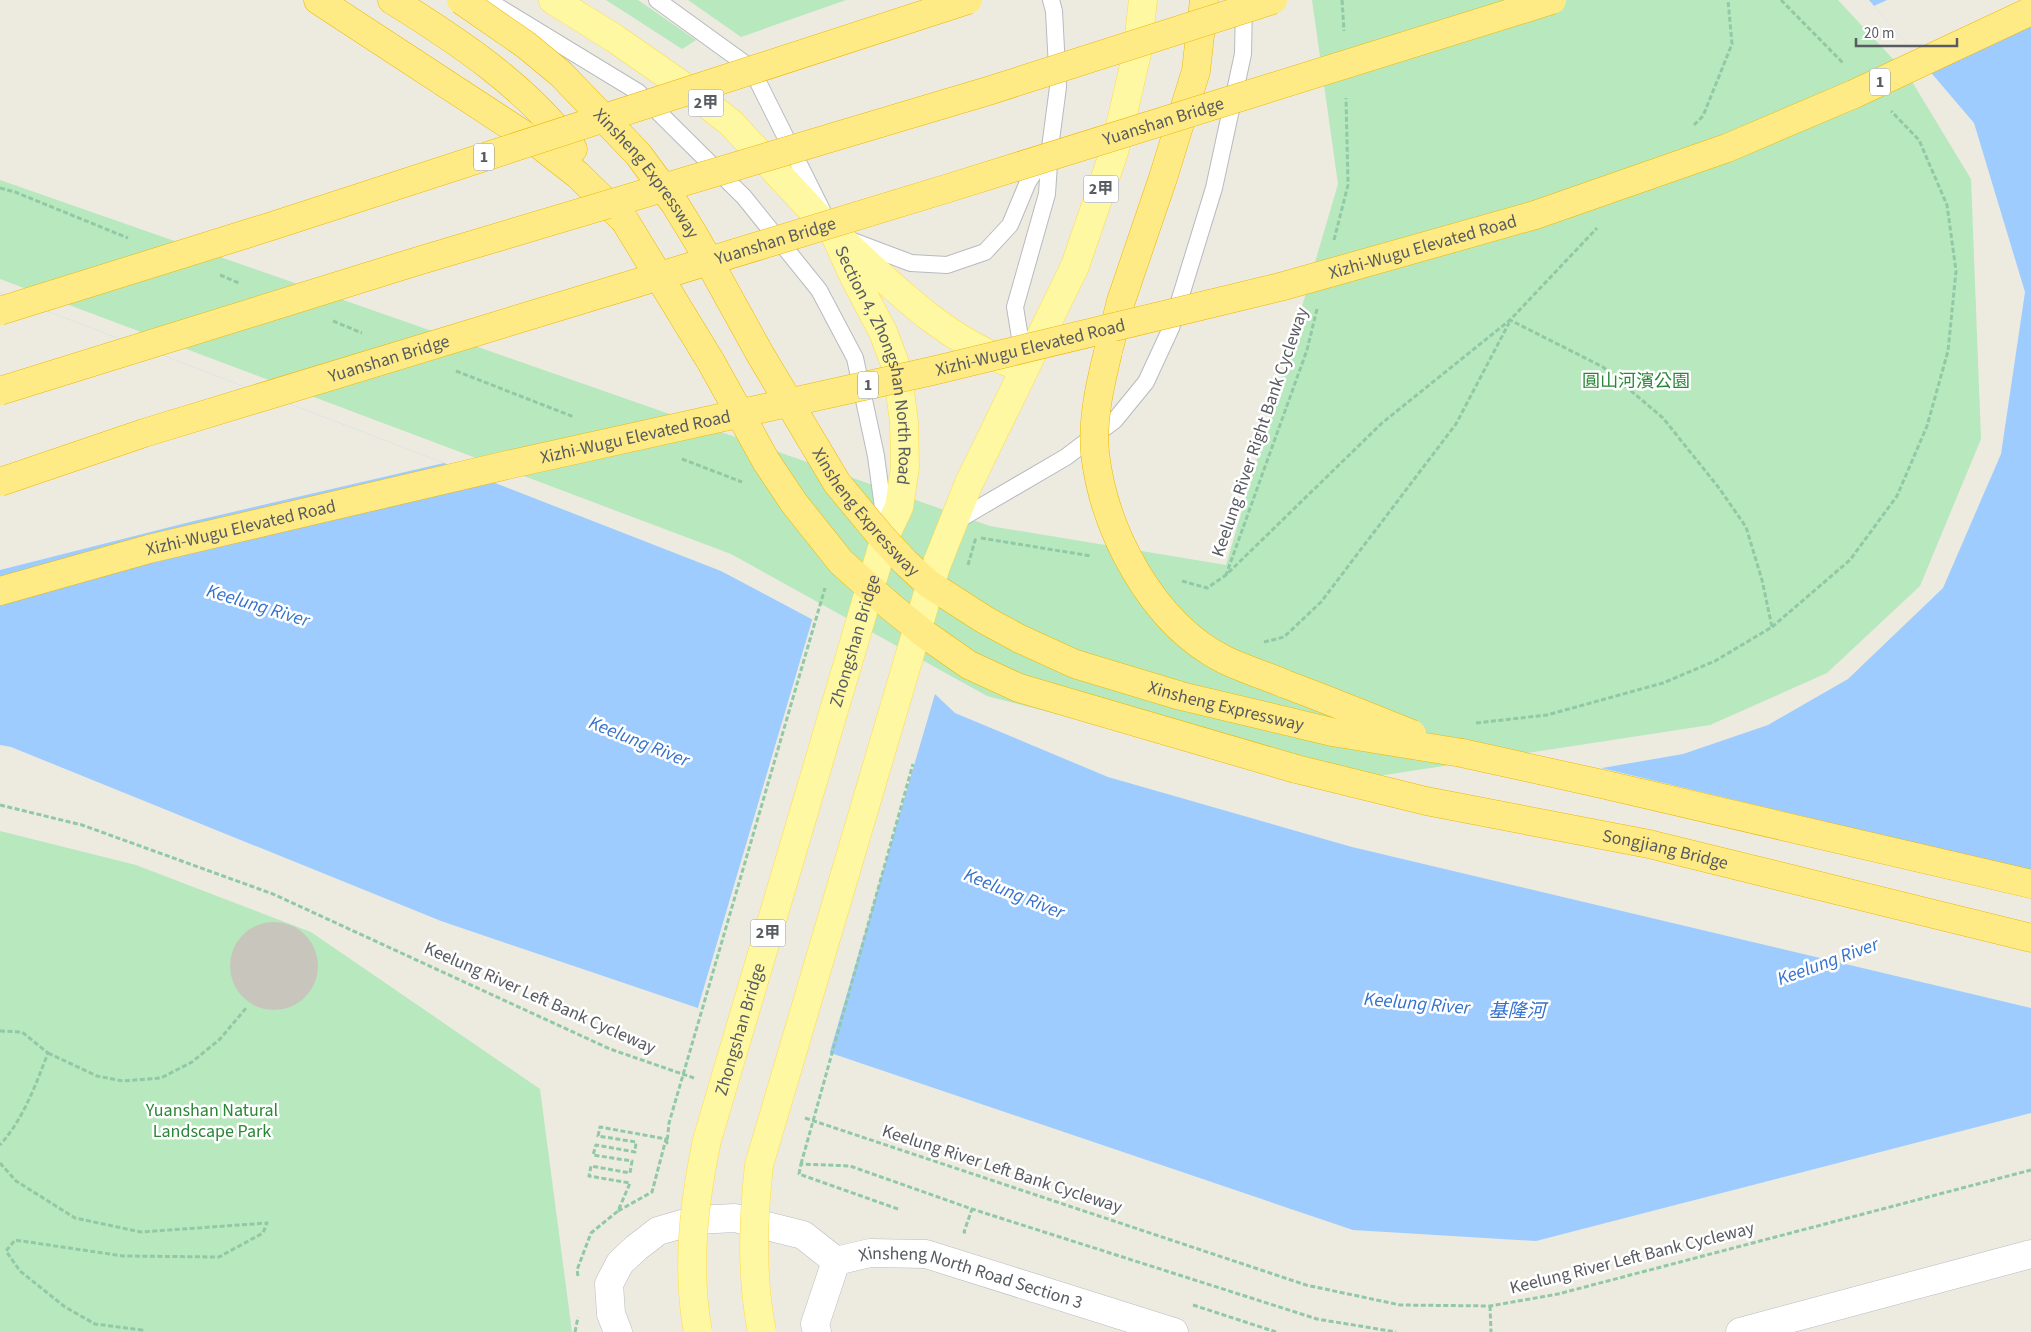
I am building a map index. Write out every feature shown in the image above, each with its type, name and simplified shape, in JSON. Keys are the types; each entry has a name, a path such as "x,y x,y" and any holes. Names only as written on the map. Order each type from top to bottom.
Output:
{"highway":[{"path":"318,0 541,146 578,175 625,221"},
{"path":"392,0 449,35 533,106 570,146 625,221"},
{"name":"Xinsheng Expressway","path":"461,0 526,45 561,74 638,154 675,204 693,233 760,354 837,483 893,548 929,584 992,624 1075,664 1181,696 1332,732 1462,754"},
{"name":"1","path":"0,311 272,226 968,0"},
{"path":"1204,0 1196,71 1163,178 1120,301 1097,398 1095,452 1102,490 1114,529 1128,558 1148,591 1180,628 1225,660 1462,754 1602,784 2031,884"},
{"path":"0,391 418,262 988,91 1273,0"},
{"name":"Yuanshan Bridge","path":"0,482 144,432 952,188 1552,0"},
{"name":"Xizhi-Wugu Elevated Road","path":"0,591 149,549 507,466 932,371 1299,282 1534,215 1727,148 1854,94 2031,11"},
{"name":"Songjiang Bridge","path":"625,221 711,362 766,461 794,503 841,562 926,635 969,665 1019,688 1296,769 1426,801 1648,844 2031,938"}],"main road":[{"name":"Section 4, Zhongshan North Road","path":"554,0 652,64 731,123 835,235 853,275 883,332 897,369 904,422 905,467 898,507 886,536"},
{"name":"2甲","path":"762,1332 755,1298 754,1211 758,1165 936,566 964,530 969,482 1075,266 1114,152 1137,53 1143,0"},
{"path":"835,235 919,310 947,332 983,353 1026,368"},
{"name":"Zhongshan Bridge","path":"698,1332 693,1306 692,1248 696,1191 706,1140 886,536"}],"street":[{"path":"618,1332 611,1314 609,1284 620,1263 658,1231 696,1220 735,1218 803,1236 836,1261"},
{"name":"Xinsheng North Road Section 3","path":"817,1332 815,1324 836,1261 870,1253 926,1254 1174,1332"},
{"path":"1740,1332 2031,1254"}],"lane":[{"path":"487,0 638,92 744,197 819,290 854,358 876,456 886,536"},
{"path":"657,0 751,68 835,235 911,263 947,265 985,252 1010,224 1028,182 1050,148"},
{"path":"1026,368 1015,307 1047,194 1050,148 1058,87 1054,10 1051,0"},
{"path":"964,530 1115,420 1146,382 1171,328 1214,188 1244,54 1244,0"}],"path":[{"path":"1342,0 1344,38"},
{"path":"1782,0 1850,70"},
{"path":"1332,249 1348,185 1346,95"},
{"path":"1473,723 1547,715 1663,683 1715,661 1772,627 1850,560 1897,496 1927,426 1948,351 1956,271 1947,206 1919,140 1885,105"},
{"name":"Keelung River Right Bank Cycleway","path":"1318,304 1307,350 1226,575 1382,423 1510,320"},
{"path":"1255,644 1284,637 1321,602 1456,424 1510,320 1603,367 1663,418 1719,488 1746,527 1762,580 1772,627"},
{"path":"964,530 968,566"},
{"path":"666,1138 667,1143 669,1123 827,582"},
{"path":"898,1209 799,1174 915,756"},
{"name":"Keelung River Left Bank Cycleway","path":"0,805 82,825 273,894 610,1049 703,1082"},
{"path":"0,1031 22,1032 48,1053 97,1076 123,1081 160,1078 192,1062 206,1051 220,1039 247,1007"},
{"path":"0,1145 12,1132 31,1098 48,1053"},
{"name":"Keelung River Left Bank Cycleway","path":"796,1115 1306,1285 1400,1305 1490,1306 1558,1294 1815,1225 2031,1170"},
{"path":"630,1183 589,1176 591,1166 630,1173 632,1161 594,1154 596,1145 635,1152 636,1142 598,1136 600,1127 666,1138"},
{"path":"618,1211 652,1192 666,1138"},
{"path":"0,1163 16,1181 75,1218 142,1232 268,1223 263,1233 219,1257 123,1256 15,1240 6,1251 20,1272 73,1311 95,1324 142,1330 140,1332"},
{"path":"802,1164 850,1166 972,1209 1317,1320 1396,1332"},
{"path":"1490,1306 1491,1332"}],"green space":[{"path":"606,0 638,0 696,40 682,49"},
{"path":"688,0 846,0 741,37"},
{"name":"圓山河濱公園","path":"1312,0 1838,0 1908,75 1971,179 1981,439 1920,586 1827,673 1710,725 1326,784 987,696 731,554 0,279 0,180 990,526 1226,565 1338,184"},
{"name":"Yuanshan Natural Landscape Park","path":"0,831 136,865 311,932 540,1089 572,1332 0,1332"}],"water":[{"name":"基隆河","path":"1869,0 2031,0 2031,1113 1536,1241 1353,1230 441,921 11,747 0,745 0,293 721,571 977,707 1326,798 1510,784 1683,754 1768,725 1848,679 1943,588 2001,454 2025,292 1974,123"}],"pier":[{"path":"1887,0 2031,0 1921,61 1874,6"},
{"path":"0,293 444,463 194,521 0,570"},
{"path":"813,617 978,705 1327,796 1510,781 1597,767 2031,871 2031,1008 1352,847 1108,777 955,713 935,694 829,1055 697,1011"}],"building":[{"path":"274,922 291,925 299,929 311,941 315,949 318,966 315,983 311,991 299,1003 291,1007 274,1010 257,1007 249,1003 237,991 233,983 230,966 233,949 237,941 249,929 257,925"}],"water label":[{"name":"Keelung River","path":"258,606"},
{"name":"Keelung River","path":"639,742"},
{"name":"Keelung River","path":"1014,894"},
{"name":"Keelung River","path":"1828,962"},
{"name":"Keelung River","path":"1417,1004"}]}
